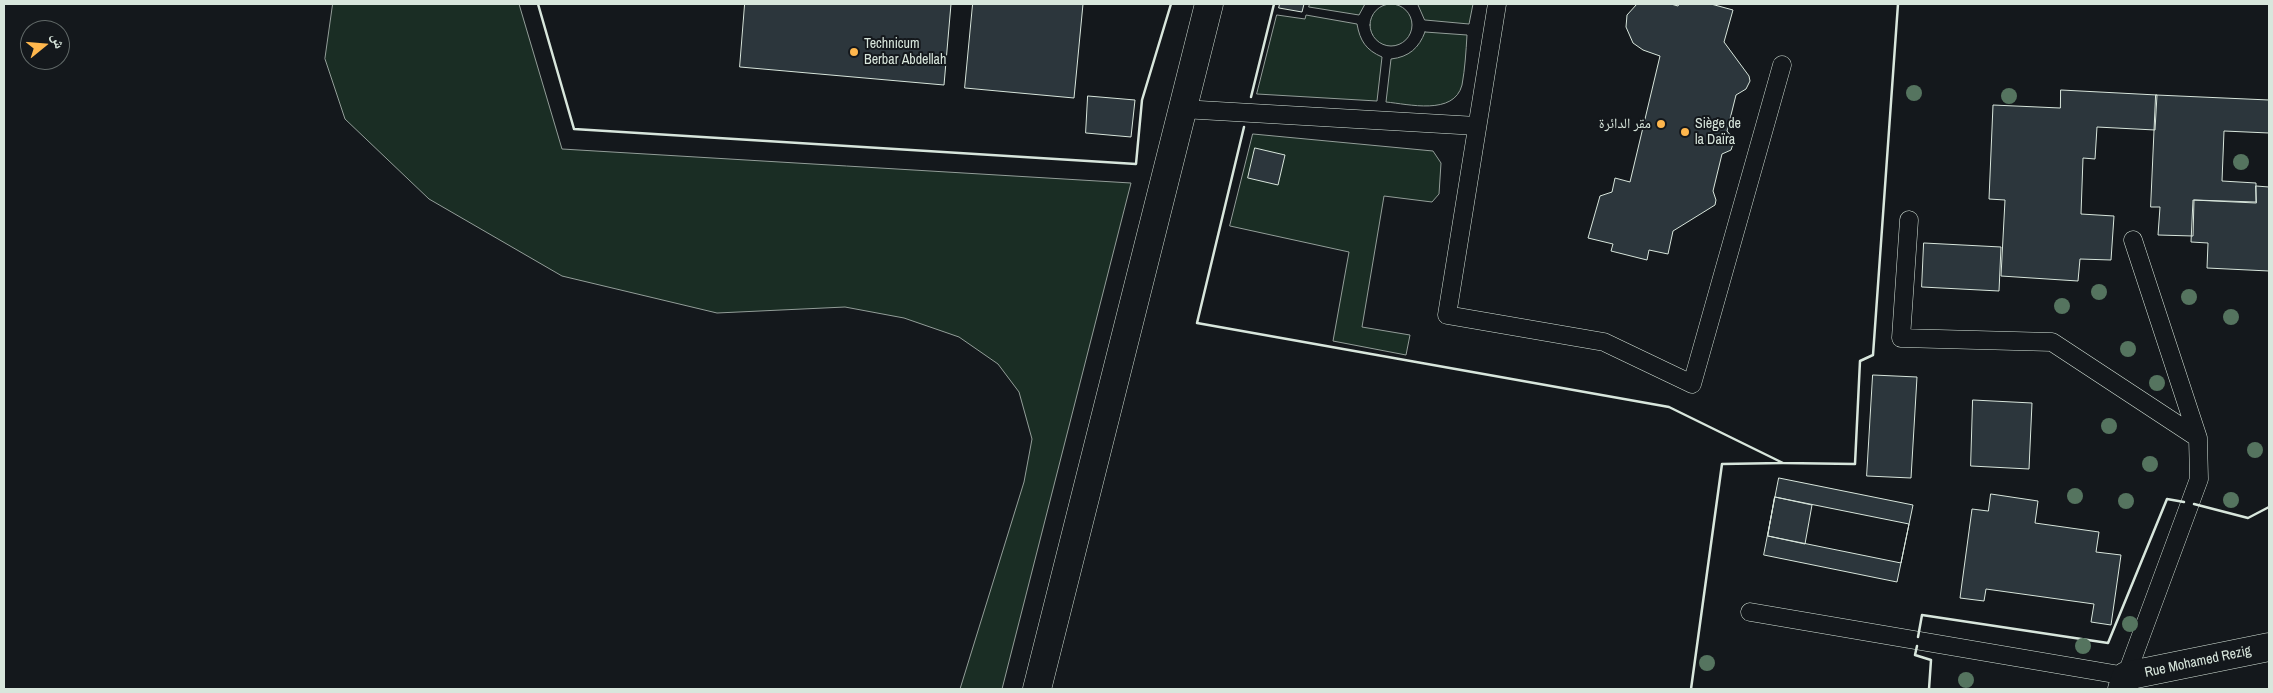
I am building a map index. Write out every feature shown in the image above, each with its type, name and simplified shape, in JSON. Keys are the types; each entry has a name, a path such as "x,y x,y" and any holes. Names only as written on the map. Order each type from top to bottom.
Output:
{"street":[{"path":"1037,689 1209,4"},
{"name":"Rue Mohamed Rezig","path":"2124,683 2269,647"}],"lane":[{"path":"1497,4 1447,315 1604,342 1692,384 1782,65"},
{"path":"1182,109 1477,126"},
{"path":"1909,220 1901,338 2052,342 2198,438"},
{"path":"1750,612 2124,683 2199,479 2198,438 2133,240"}],"green space":[{"path":"333,4 519,4 562,149 1131,183 1002,689 960,689 1024,482 1032,439 1019,392 998,364 959,337 904,318 845,307 717,313 562,276 429,199 345,119 325,59"},
{"path":"1310,4 1365,4 1359,15 1309,7"},
{"path":"1391,4 1406,10 1412,25 1406,40 1391,46 1376,40 1370,25 1376,10"},
{"path":"1418,4 1473,4 1469,24 1425,20"},
{"path":"1277,15 1305,19 1306,15 1357,24 1360,35 1368,48 1382,57 1377,101 1257,94"},
{"path":"1425,32 1467,35 1462,85 1457,95 1450,101 1440,105 1418,106 1386,102 1391,59 1412,51 1420,43"},
{"path":"1253,134 1433,151 1441,163 1439,194 1432,202 1384,196 1362,327 1410,335 1406,355 1333,341 1349,252 1230,226"}],"building":[{"path":"745,4 951,4 944,85 740,67"},
{"path":"973,4 1083,4 1074,98 965,88"},
{"path":"1280,4 1304,4 1302,12 1279,8"},
{"name":"Siège de la Daïra","path":"1637,4 1671,4 1678,6 1679,4 1711,4 1733,10 1724,42 1749,76 1750,81 1746,89 1736,95 1727,131 1732,137 1733,144 1731,150 1722,154 1713,191 1716,200 1715,205 1673,231 1668,254 1649,250 1647,260 1611,251 1613,244 1588,238 1600,196 1612,192 1615,178 1630,182 1660,56 1643,50 1633,43 1626,27 1627,15"},
{"path":"2061,90 2157,95 2155,130 2097,127 2095,159 2083,158 2081,214 2114,216 2111,260 2080,259 2078,281 2001,276 2005,200 1989,199 1993,105 2060,108"},
{"path":"2156,95 2269,100 2269,133 2224,131 2222,181 2256,183 2256,202 2194,200 2193,236 2158,235 2160,207 2151,207"},
{"path":"1088,96 1135,100 1131,137 1086,133"},
{"path":"1255,148 1285,155 1278,185 1248,178"},
{"path":"2256,186 2269,187 2269,271 2207,268 2208,243 2191,242 2193,200 2256,203"},
{"path":"1924,243 2001,247 1999,291 1922,287"},
{"path":"1873,375 1917,377 1911,478 1867,476"},
{"path":"1973,400 2032,403 2029,469 1971,466"},
{"path":"1779,478 1913,505 1897,582 1764,555"},
{"path":"1991,494 2038,501 2035,523 2099,532 2096,552 2121,555 2111,625 2091,622 2094,604 1986,589 1984,601 1960,598 1972,509 1988,511"},
{"path":"1775,497 1909,524 1901,563 1768,536"},
{"path":"1775,497 1812,505 1805,544 1768,536"}],"wall":[{"path":"538,4 574,129 1136,164 1142,100 1171,4"},
{"path":"1251,97 1274,4"},
{"path":"1244,127 1197,323 1669,407 1783,463 1855,464 1860,361 1873,355 1898,4"},
{"path":"1691,689 1722,464 1782,463"},
{"path":"1918,637 1922,615 2108,643 2167,499 2184,502"},
{"path":"2194,504 2248,518 2269,507"},
{"path":"1917,646 1915,655 1931,660 1929,689"}],"place":[{"name":"Technicum Berbar Abdellah","path":"854,52"},
{"name":"مقر الدائرة","path":"1661,124"},
{"name":"Siège de la Daïra","path":"1685,132"}]}
